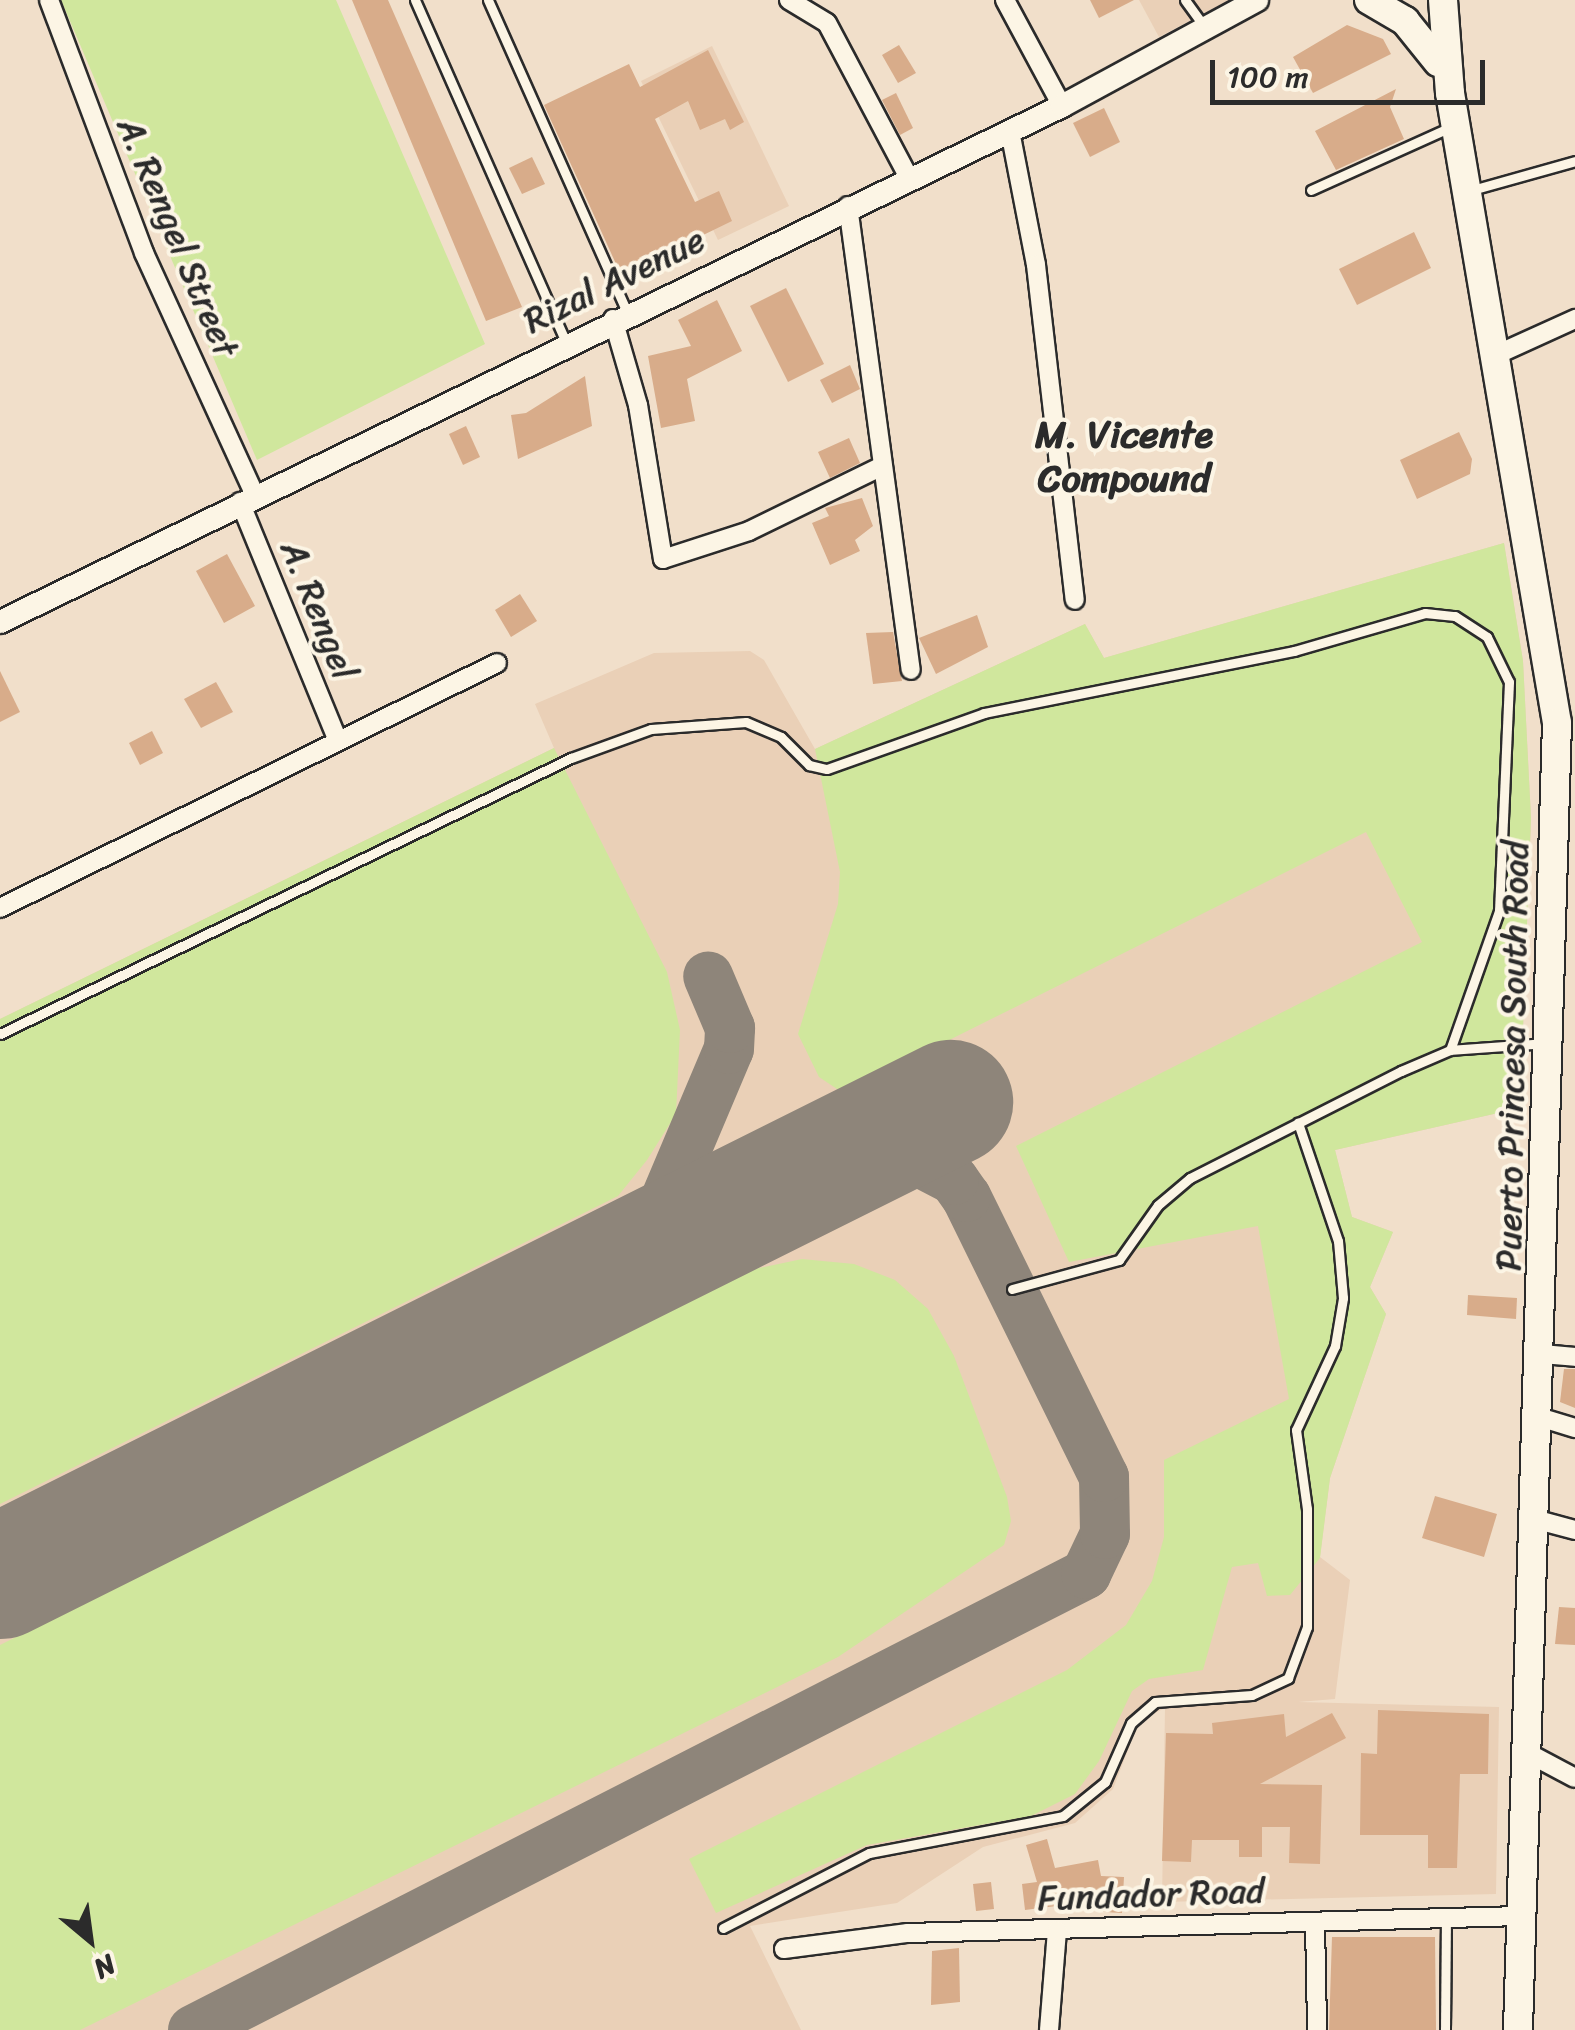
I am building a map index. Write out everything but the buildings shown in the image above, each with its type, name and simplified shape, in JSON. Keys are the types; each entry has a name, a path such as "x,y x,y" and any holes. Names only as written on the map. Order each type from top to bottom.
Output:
{"main road":[{"path":"1369,0 1442,49 1455,0"},
{"name":"Puerto Princesa South Road","path":"1425,0 1442,49 1498,354 1557,723 1565,881 1550,1043 1518,2030"},
{"name":"Puerto Princesa South Road","path":"1442,49 1444,0"}],"street":[{"name":"A. Rengel Street","path":"49,0 144,252 247,499"},
{"path":"789,0 827,22 909,178"},
{"path":"1005,0 1062,106"},
{"name":"Rizal Avenue","path":"0,622 566,342 1062,106 1257,0"},
{"path":"1010,131 1036,265 1075,600"},
{"path":"848,206 911,670"},
{"path":"620,316 663,560 748,531 882,466"},
{"path":"1498,354 1575,319"},
{"name":"A. Rengel","path":"247,499 338,742"},
{"path":"0,908 498,663"},
{"path":"1542,1354 1575,1357"},
{"path":"1539,1417 1575,1428"},
{"path":"1534,1519 1575,1530"},
{"path":"1526,1752 1575,1778"},
{"name":"Fundador Road","path":"784,1949 908,1933 1522,1916"},
{"path":"1315,1922 1317,2030"},
{"path":"1049,2030 1058,1930"}],"lane":[{"path":"415,0 566,342"},
{"path":"488,0 620,316"},
{"path":"1184,0 1204,27"},
{"path":"1311,190 1456,125"},
{"path":"1468,191 1575,161"},
{"path":"0,1034 571,758 652,729 746,722 781,737 809,765 827,768 984,713 1294,650 1424,613 1455,616 1487,637 1508,682 1499,911 1450,1050"},
{"path":"1012,1289 1119,1260 1172,1192 1298,1123 1450,1050 1550,1043"},
{"path":"723,1928 869,1853 1063,1816 1104,1782 1131,1723 1155,1702 1252,1696 1288,1678 1307,1627 1306,1496 1296,1430 1334,1346 1343,1298 1338,1241 1298,1123"},
{"path":"1445,2030 1446,1917"}],"shaded area":[{"path":"1139,0 1229,0 1159,37"},
{"path":"712,46 789,206 718,240 641,81"},
{"path":"1504,543 1523,661 1531,818 1520,1108 1335,1150 1352,1217 1393,1232 1370,1287 1386,1314 1330,1478 1320,1557 1350,1580 1335,1699 1298,1702 1499,1707 1496,1894 1162,1902 1165,1708 1139,1721 1113,1789 1075,1823 983,1847 897,1903 750,1926 801,2030 0,2030 0,1019 554,748 535,704 654,653 750,651 764,660 815,749 1085,624 1104,658"}],"green space":[{"path":"61,0 336,0 485,344 257,460"},
{"path":"1504,543 1523,661 1531,818 1520,1108 1335,1150 1352,1217 1393,1232 1370,1287 1386,1314 1330,1478 1320,1558 1290,1595 1267,1596 1258,1563 1232,1567 1203,1670 1149,1679 1132,1691 1099,1761 1075,1794 1031,1816 867,1845 716,1913 689,1859 1067,1670 1126,1625 1152,1581 1164,1537 1164,1460 1289,1399 1258,1226 1069,1262 1016,1146 1422,942 1366,832 843,1093 819,1077 798,1034 838,904 840,872 815,749 1085,624 1104,658"},
{"path":"554,748 667,972 680,1030 676,1114 647,1160 618,1196 0,1504 0,1019"},
{"path":"802,1259 854,1264 895,1280 928,1309 954,1356 1007,1497 1011,1521 1004,1545 838,1657 80,2030 0,2030 0,1645 750,1270"}],"taxiway":[{"path":"623,1265 660,1212 729,1049 730,1028 708,976"},
{"path":"193,2030 1086,1574 1105,1534 1104,1477 966,1197 954,1180 902,1153 832,1161"}],"runway":[{"path":"0,1576 950,1102"}],"district":[{"name":"M. Vicente Compound","path":"1124,457"}]}
